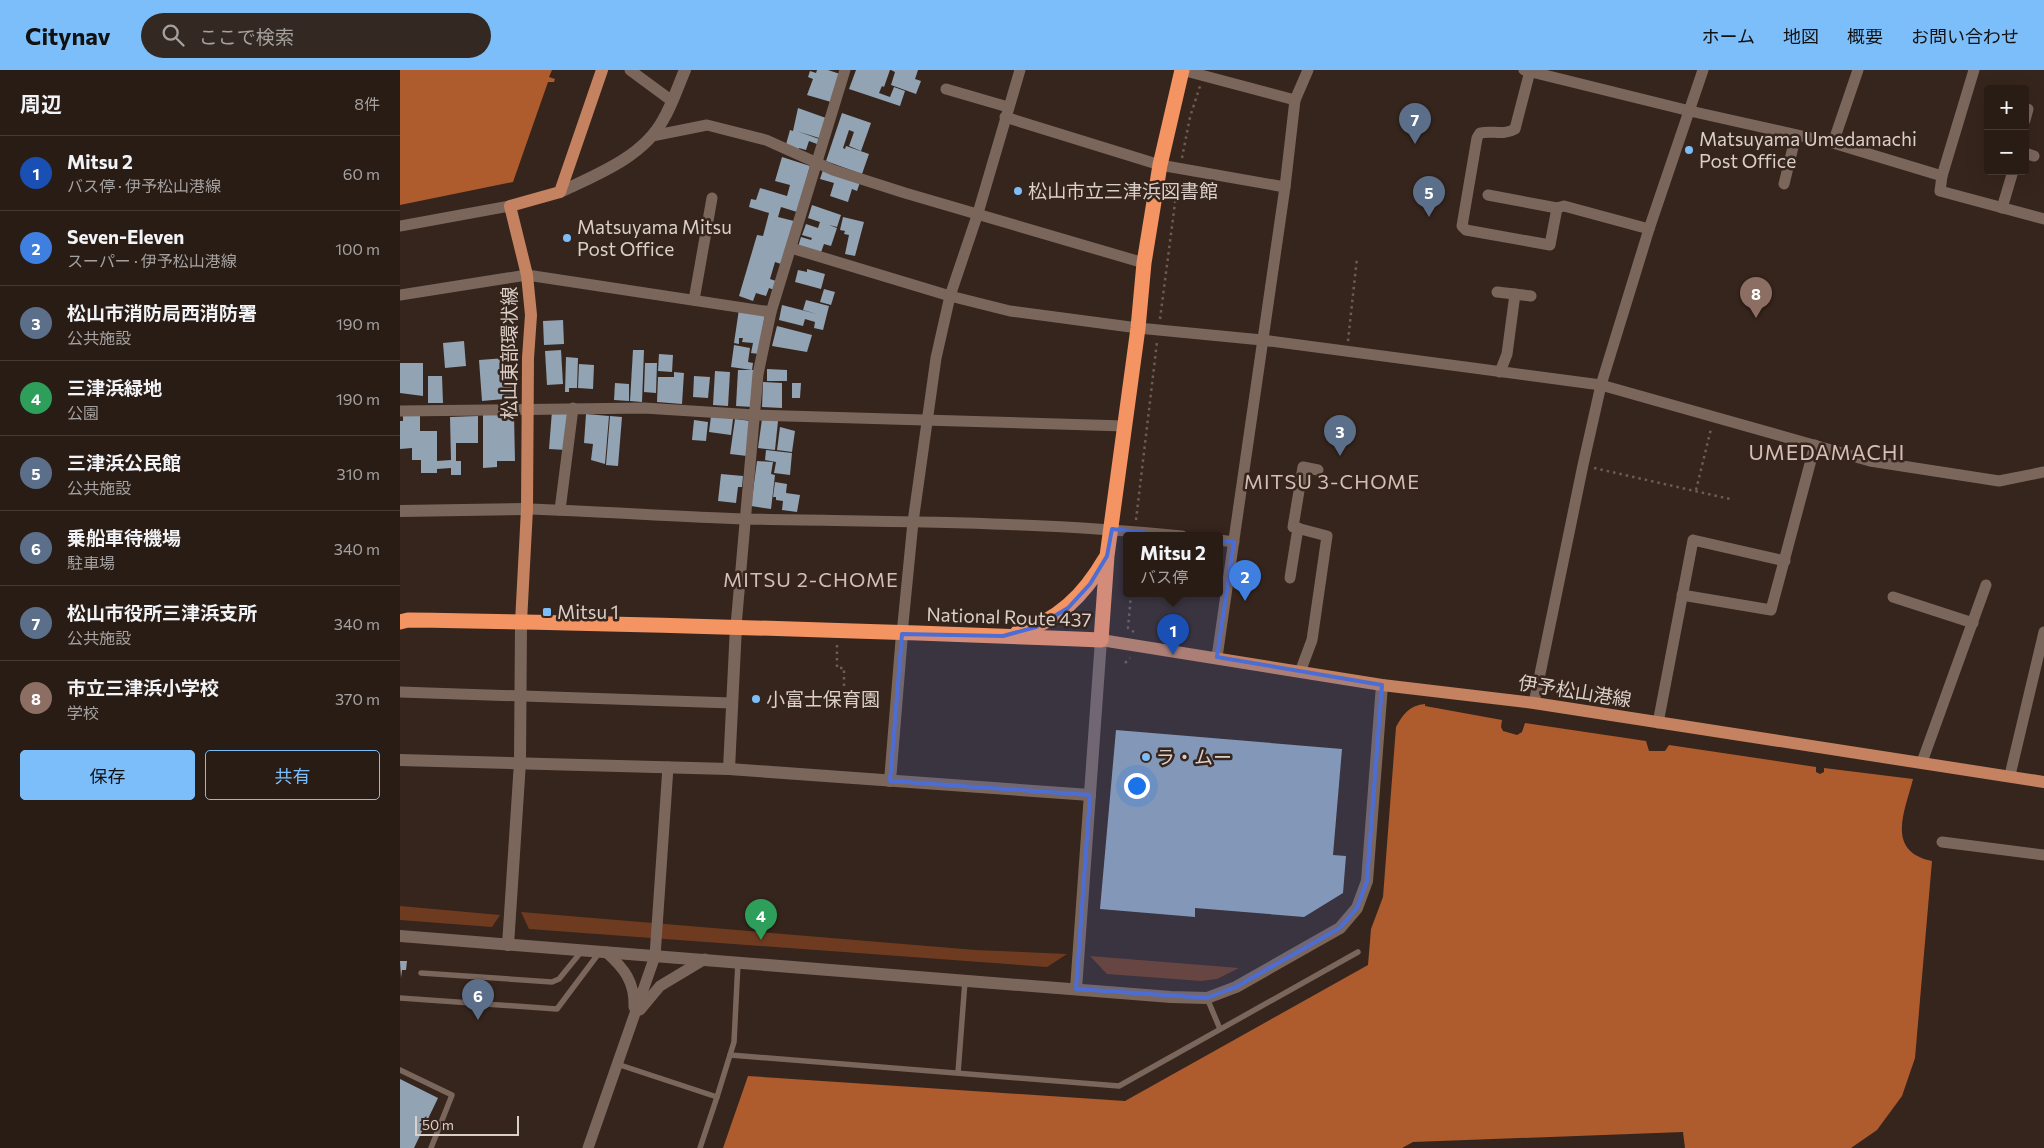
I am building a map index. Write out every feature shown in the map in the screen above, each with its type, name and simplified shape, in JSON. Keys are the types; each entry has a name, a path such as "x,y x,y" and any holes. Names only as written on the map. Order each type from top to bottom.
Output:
{"highway":[{"name":"National Route 437","path":"400,622 408,620 736,626 902,634 1101,640 1107,556 1138,328 1144,262 1160,165 1182,70"},
{"path":"1003,636 1036,627 1068,608 1090,584 1107,556"}],"main road":[{"path":"510,206 560,192 602,70"},
{"name":"松山東部環状線","path":"510,206 527,275 531,315 527,509 521,622"},
{"name":"伊予松山港線","path":"1101,640 1218,657 1382,685 1534,703 2010,775 2044,782"}],"street":[{"path":"632,70 672,101"},
{"path":"560,192 602,172 644,145 664,120 685,70"},
{"path":"728,769 744,518 758,374 771,312 815,162 845,70"},
{"path":"890,781 913,522 936,358 950,296 978,213 1006,112 1020,70"},
{"path":"1182,70 1295,100"},
{"path":"1218,657 1285,187 1295,100 1308,70"},
{"path":"1534,703 1582,465 1601,386 1649,229 1703,70"},
{"path":"1833,143 1858,70"},
{"path":"1974,70 1942,176 1940,191 2044,219"},
{"path":"1557,208 1550,245 1466,230 1462,226 1476,138 1480,133 1487,131 1507,133 1515,129 1527,71 1690,111 1833,143 1942,176"},
{"path":"946,89 1006,112 1160,165 1285,187"},
{"path":"652,136 707,125 766,140 815,162 905,193 1144,262"},
{"path":"1784,184 1796,135"},
{"path":"2002,208 2012,175"},
{"path":"1488,195 1557,208 1564,206 1649,229"},
{"path":"694,300 712,198"},
{"path":"400,226 510,206"},
{"path":"790,248 950,296 1010,311 1138,328 1262,340 1601,386 1870,460 1999,481 2044,472"},
{"path":"400,294 527,275 771,312"},
{"path":"1497,292 1531,296"},
{"path":"1500,372 1507,354 1515,294"},
{"path":"560,510 573,408"},
{"path":"400,411 644,408 755,415 1125,426"},
{"path":"1682,595 1771,610 1815,446"},
{"path":"1300,672 1312,640 1327,536 1293,527 1303,467 1318,470"},
{"path":"400,511 527,509 744,518 1112,529 1142,532"},
{"path":"1290,578 1298,528"},
{"path":"1658,723 1693,540 1785,561"},
{"path":"1223,541 1234,542"},
{"path":"1922,762 1986,585"},
{"path":"1893,597 1973,623"},
{"path":"508,945 520,762 521,622"},
{"path":"2010,775 2044,632"},
{"path":"1076,989 1101,640"},
{"path":"400,936 1171,997 1207,998 1236,987 1340,928 1357,908 1367,881 1382,685"},
{"path":"400,692 732,703"},
{"path":"400,760 728,769 1090,795"},
{"path":"588,1148 655,956 668,766"},
{"path":"1942,842 2044,854"},
{"path":"603,952 622,966 633,986 633,1019"},
{"path":"633,1019 660,986 705,959"}],"lane":[{"path":"421,973 552,982 559,979 582,950"},
{"path":"400,998 557,1009 603,952"},
{"path":"730,1055 1119,1086 1358,952"},
{"path":"700,1148 718,1097 734,1042 738,962"},
{"path":"958,1073 966,980"},
{"path":"1207,998 1220,1029"},
{"path":"617,1064 718,1097"},
{"path":"400,1070 452,1095 431,1148"}],"path":[{"path":"1181,164 1190,117 1202,79"},
{"path":"1159,325 1179,174"},
{"path":"1347,352 1357,258"},
{"path":"1135,528 1158,334"},
{"path":"1696,490 1714,418"},
{"path":"1582,465 1730,499"},
{"path":"1130,597 1128,628 1139,636"},
{"path":"837,631 837,668 844,668 844,687"}],"highlighted area":[{"path":"1112,529 1234,542 1217,657 1382,685 1367,881 1357,908 1340,928 1236,987 1207,998 1076,989 1090,795 890,781 902,634 1003,636 1036,627 1068,608 1090,584 1107,556"}],"shaded area":[{"path":"400,70 552,70 549,77 555,79 554,82 548,82 513,182 400,205"},
{"path":"1425,704 1425,706 1502,720 1501,727 1503,731 1517,735 1522,732 1525,723 1646,741 1649,751 1665,751 1669,745 1816,767 1816,772 1820,774 1824,772 1824,768 1913,779 1903,816 1903,839 1908,848 1917,856 1932,861 1915,1058 1902,1096 1877,1130 1851,1148 1685,1148 1683,1132 1413,1142 1402,1148 723,1148 748,1076 1125,1101 1368,965 1371,929 1383,897 1396,727 1401,718 1411,708"},
{"path":"400,906 500,915 492,927 400,920"},
{"path":"521,912 975,950 1067,954 1047,967 529,929"},
{"path":"1090,956 1239,968 1217,979 1201,981 1107,974"}],"building":[{"path":"817,70 828,70 840,74 831,102 807,95 813,79 808,77 810,71 816,73"},
{"path":"856,70 890,70 884,87 882,86 879,93 890,97 894,87 905,91 900,106 849,89"},
{"path":"891,70 918,70 915,79 921,81 916,94 891,85 895,72"},
{"path":"798,108 826,118 819,138 797,131 819,139 817,144 809,141 806,150 799,148 798,152 785,148 790,130 793,131"},
{"path":"842,113 871,123 861,151 849,146 854,132 849,130 843,148 845,149 846,146 869,154 862,174 826,161"},
{"path":"782,157 810,166 797,212 781,207 778,217 794,221 781,264 775,262 770,279 776,281 774,290 769,288 766,296 756,293 753,301 739,296 757,235 763,236 769,213 749,207 751,199 756,200 760,188 787,196 790,185 775,181"},
{"path":"823,170 860,182 857,191 852,189 848,202 830,196 834,183 820,179"},
{"path":"812,205 841,215 837,227 829,225 837,228 831,246 824,244 820,255 798,247 801,237 811,240 812,238 802,235 806,224 818,228 820,222 808,218"},
{"path":"843,217 864,222 855,256 845,254 849,235 844,234 845,231 840,230"},
{"path":"807,269 825,274 821,289 795,282 798,270 807,272"},
{"path":"824,289 835,292 831,305 820,302"},
{"path":"806,300 829,306 823,330 814,328 815,322 805,319 803,326 779,320 782,305 817,314 803,310"},
{"path":"739,309 765,313 759,354 751,353 753,343 742,342 743,338 739,338 739,344 734,343"},
{"path":"563,320 564,344 544,345 543,321"},
{"path":"777,326 812,335 807,352 772,346"},
{"path":"464,341 466,366 445,368 443,343"},
{"path":"734,345 750,348 748,362 753,363 752,370 731,367"},
{"path":"561,350 563,384 547,385 545,351"},
{"path":"633,350 644,350 642,402 630,401"},
{"path":"659,354 673,355 672,372 658,371"},
{"path":"566,357 578,358 577,388 569,388 569,392 565,392"},
{"path":"506,358 507,377 513,377 515,398 482,401 479,360"},
{"path":"400,363 423,363 423,396 400,393"},
{"path":"645,363 657,363 656,393 644,392"},
{"path":"579,364 594,365 593,389 578,388"},
{"path":"767,369 787,370 787,381 767,381"},
{"path":"738,370 754,370 752,407 736,406"},
{"path":"715,371 730,372 728,406 713,405"},
{"path":"674,372 684,373 682,404 657,402 658,377 674,377"},
{"path":"428,376 442,376 443,403 428,403"},
{"path":"694,376 710,377 708,398 693,397"},
{"path":"763,382 782,383 782,408 762,407"},
{"path":"615,383 629,384 629,401 614,400"},
{"path":"792,383 801,383 800,398 792,398"},
{"path":"552,411 569,413 566,450 549,449"},
{"path":"586,414 609,416 605,464 591,460 593,444 584,443"},
{"path":"403,415 420,415 420,431 437,431 437,461 451,460 450,417 478,416 478,443 456,443 456,461 461,461 461,475 451,475 451,468 437,469 437,473 421,473 421,460 412,460 412,448 400,449 400,421 403,421"},
{"path":"483,415 514,415 515,461 497,461 497,467 483,468"},
{"path":"610,416 622,417 618,466 606,465"},
{"path":"711,416 733,419 731,435 709,432"},
{"path":"735,419 751,421 747,456 730,454"},
{"path":"762,419 778,421 775,450 758,448"},
{"path":"694,420 708,422 706,441 692,440"},
{"path":"780,427 795,431 792,452 777,450"},
{"path":"766,450 792,453 790,475 774,473 776,462 765,460"},
{"path":"757,461 773,462 771,474 775,475 771,509 751,506"},
{"path":"721,474 743,476 742,487 738,487 736,503 718,501"},
{"path":"775,482 787,484 786,493 800,495 797,512 782,510 783,501 776,500 776,497 773,497"},
{"path":"1116,730 1342,749 1333,855 1346,856 1343,893 1304,917 1195,908 1195,917 1100,909"},
{"path":"400,961 407,961 406,970 402,970 401,978"},
{"path":"400,1079 438,1098 414,1148 400,1148"}],"place":[{"name":"松山市役所三津浜支所","path":"1415,144"},
{"name":"Matsuyama Umedamachi Post Office","path":"1689,150"},
{"name":"松山市立三津浜図書館","path":"1018,191"},
{"name":"三津浜公民館","path":"1429,217"},
{"name":"Matsuyama Mitsu Post Office","path":"567,238"},
{"name":"市立三津浜小学校","path":"1756,318"},
{"name":"松山市消防局西消防署","path":"1340,456"},
{"name":"Seven-Eleven","path":"1245,601"},
{"name":"Mitsu 1","path":"547,612"},
{"name":"Mitsu 2","path":"1173,655"},
{"name":"小富士保育園","path":"756,699"},
{"name":"ラ・ムー","path":"1146,757"},
{"name":"三津浜緑地","path":"761,940"},
{"name":"乗船車待機場","path":"478,1020"}],"district":[{"name":"UMEDAMACHI","path":"1827,453"},
{"name":"MITSU 3-CHOME","path":"1332,482"},
{"name":"MITSU 2-CHOME","path":"811,580"}]}
